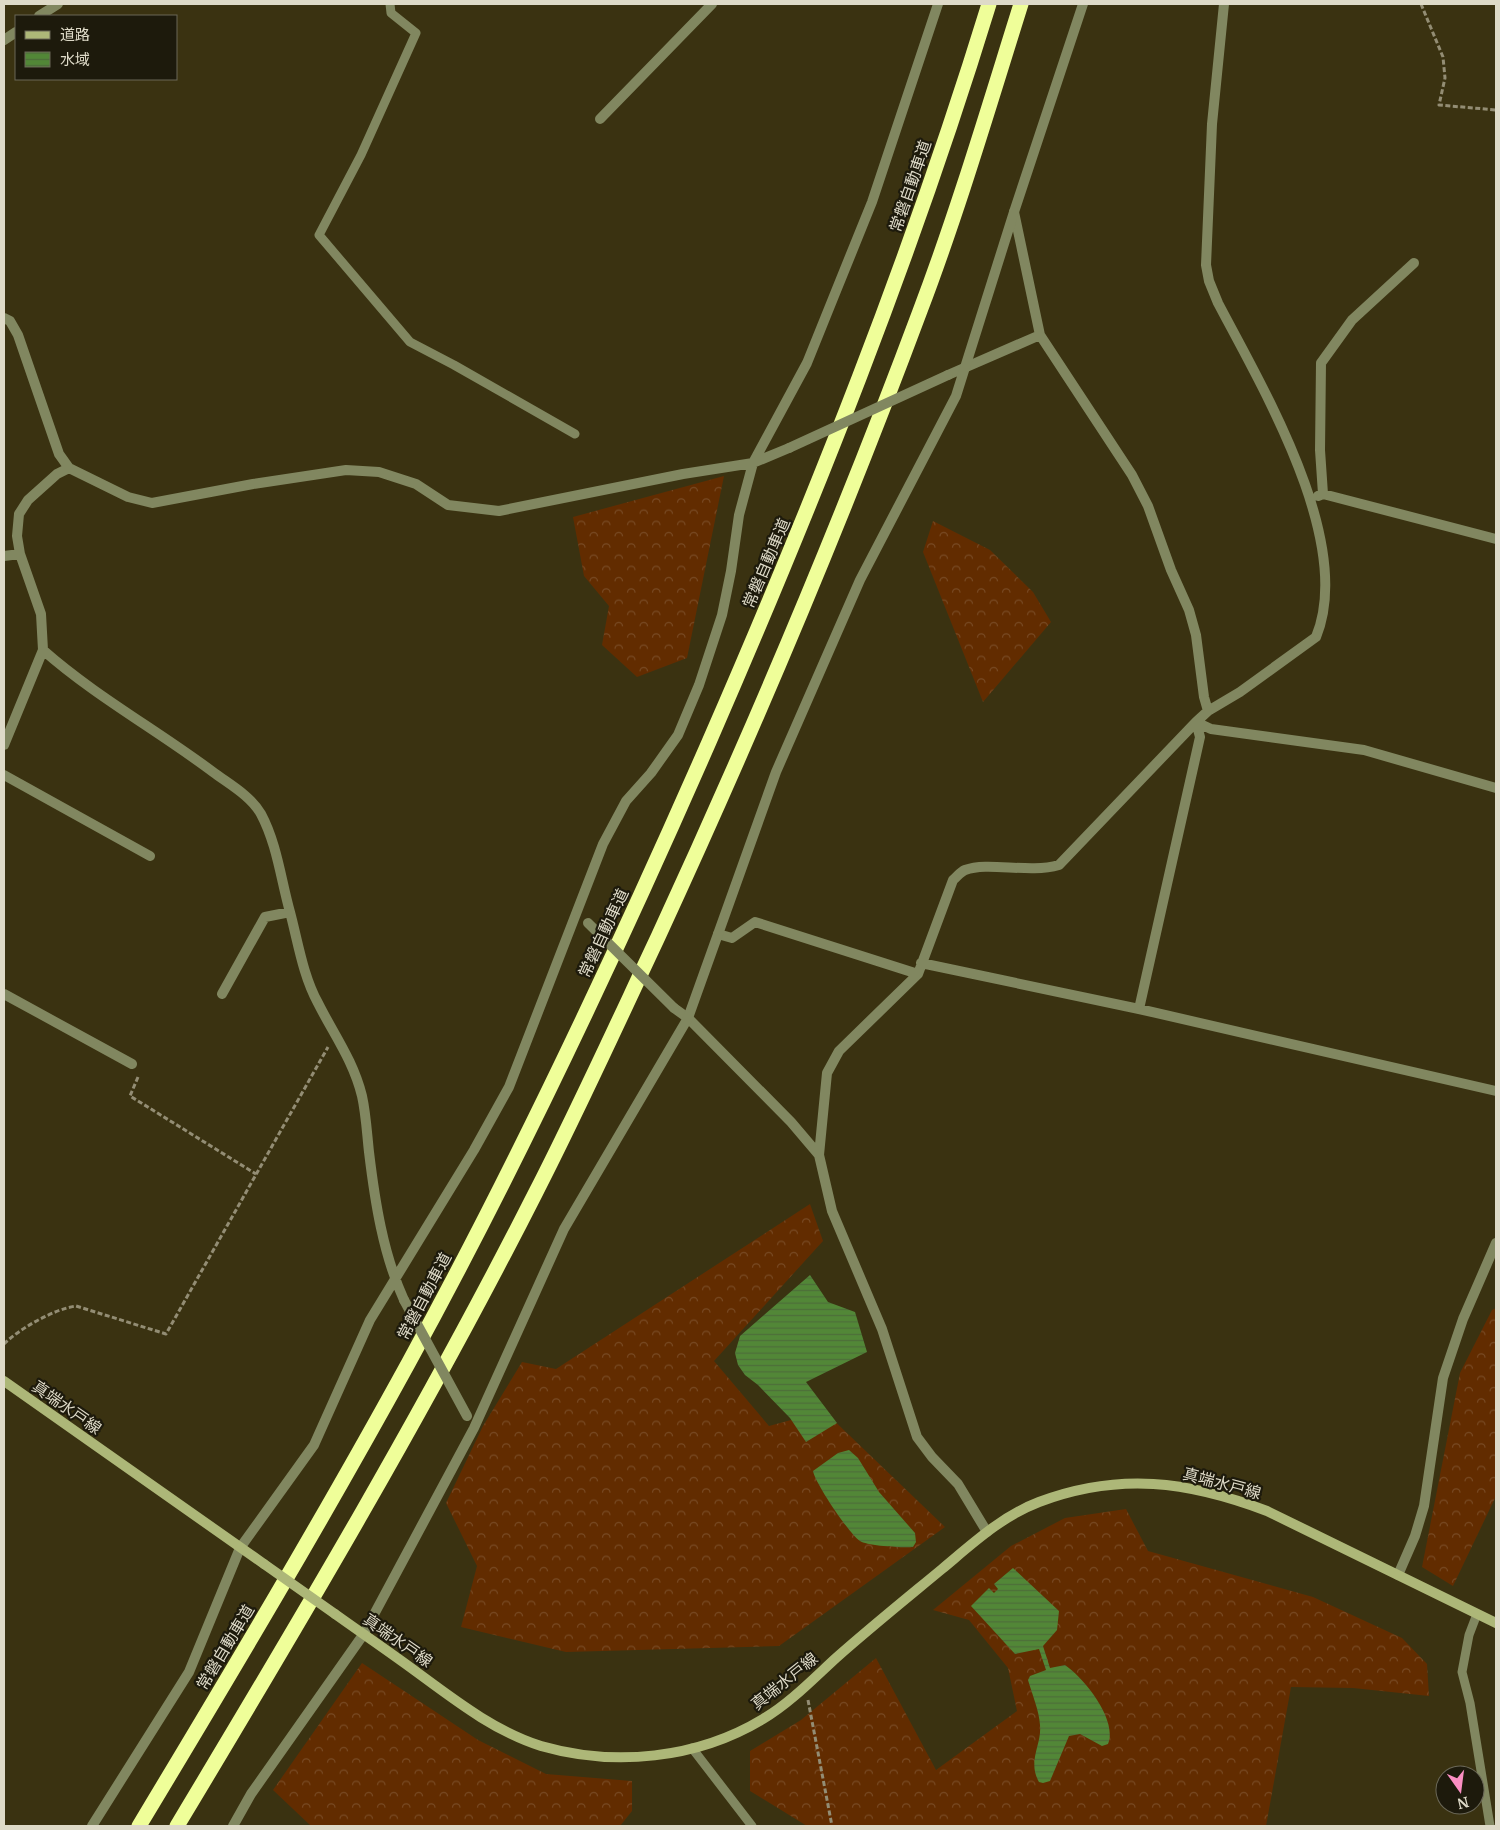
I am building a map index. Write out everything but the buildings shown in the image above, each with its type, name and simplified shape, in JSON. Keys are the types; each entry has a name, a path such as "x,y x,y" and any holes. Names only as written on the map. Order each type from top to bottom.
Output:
{"highway":[{"name":"常磐自動車道","path":"139,1826 267,1612 409,1362 512,1165 663,845 797,538 893,287 989,4"},
{"path":"177,1826 292,1634 429,1396 536,1192 622,1014 695,856 827,552 922,306 1021,4"}],"main road":[{"name":"真端水戸線","path":"4,1381 465,1707 502,1729 539,1745 586,1756 625,1758 654,1756 718,1740 764,1719 987,1532 1036,1503 1084,1489 1119,1482 1167,1484 1202,1489 1267,1511 1496,1623"}],"street":[{"path":"41,15 58,4"},
{"path":"600,119 712,4"},
{"path":"92,1826 189,1672 240,1548 314,1446 370,1320 509,1087 574,914 603,844 626,801 651,773 678,735 699,685 722,615 732,571 739,515 753,463 807,362 872,202 938,4"},
{"path":"232,1826 251,1794 364,1634 474,1428 564,1229 688,1018 776,772 860,580 956,396 1014,212 1083,4"},
{"path":"987,1532 958,1484 932,1457 917,1437 882,1329 832,1211 819,1155 824,1087 827,1073 839,1051 918,974 953,880 963,870 977,867 1044,870 1059,866 1196,722 1208,711 1264,676 1316,637 1322,623 1326,569 1310,501 1285,430 1218,303 1209,282 1206,265 1212,124 1224,4"},
{"path":"4,40 15,33"},
{"path":"1014,212 1040,335 1132,475 1148,506 1171,570 1189,610 1196,635 1204,697 1208,711"},
{"path":"1323,494 1320,450 1321,363 1352,320 1414,263"},
{"path":"4,318 10,321 18,335 59,454 69,468 128,497 152,503 253,484 346,470 379,472 416,484 448,505 499,511 683,474 753,463 1040,335"},
{"path":"4,745 36,662 43,650 41,614 20,554 17,536 19,514 28,500 57,474 69,468"},
{"path":"1310,501 1323,494 1496,539"},
{"path":"4,556 20,554"},
{"path":"43,650 109,701 193,757 248,799 260,814 272,842 305,970 317,1003 336,1033 354,1069 362,1097 375,1202 395,1280 474,1428"},
{"path":"1196,722 1211,729 1364,750 1496,788"},
{"path":"1139,1010 1200,737 1196,722"},
{"path":"4,775 150,856"},
{"path":"222,994 266,917 290,912"},
{"path":"574,914 588,923 674,1008 688,1018 791,1122 819,1155"},
{"path":"718,934 732,938 755,922 918,974"},
{"path":"921,963 1496,1091"},
{"path":"4,994 132,1064"},
{"path":"1398,1575 1415,1536 1424,1506 1442,1378 1463,1319 1496,1243"}],"lane":[{"path":"390,4 391,12 416,33 361,155 319,235 410,342 575,434"},
{"path":"1477,1614 1469,1635 1462,1672 1470,1703 1490,1826"},
{"path":"692,1748 752,1826"}],"path":[{"path":"1422,4 1443,57 1445,78 1439,105 1496,110"},
{"path":"4,1344 11,1337 62,1308 76,1306 166,1334 336,1033"},
{"path":"132,1064 142,1068 130,1096 256,1174"},
{"path":"806,1685 832,1826"}],"green space":[{"path":"724,476 687,658 637,677 602,645 609,606 584,576 573,517"},
{"path":"933,521 990,550 1033,592 1051,622 983,702 923,552"},
{"path":"810,1204 823,1241 714,1361 769,1426 824,1411 945,1527 779,1646 566,1652 461,1627 477,1566 446,1503 483,1426 522,1362 556,1369"},
{"path":"1496,1308 1496,1496 1453,1586 1422,1567 1460,1373 1492,1310"},
{"path":"1126,1509 1148,1551 1313,1597 1402,1638 1427,1664 1429,1696 1353,1688 1291,1687 1266,1826 807,1826 750,1791 750,1751 801,1720 876,1658 936,1770 1017,1711 1008,1668 969,1620 933,1610 1011,1546 1065,1518"},
{"path":"362,1663 478,1740 546,1774 632,1781 632,1811 620,1826 311,1826 273,1790"}],"water":[{"path":"810,1275 828,1302 855,1312 867,1352 806,1382 837,1423 806,1442 790,1418 758,1385 745,1375 738,1365 735,1353 740,1336"},
{"path":"849,1450 858,1458 879,1492 915,1533 916,1542 913,1547 894,1547 864,1543 855,1537 834,1508 813,1471 838,1453"},
{"path":"1013,1568 1059,1611 1057,1630 1043,1646 1050,1668 1065,1665 1081,1679 1090,1689 1104,1712 1110,1734 1108,1744 1102,1746 1080,1734 1069,1736 1050,1781 1043,1783 1039,1782 1034,1767 1040,1725 1028,1680 1030,1676 1046,1670 1039,1649 1015,1654 971,1606 989,1588 994,1593 998,1589 994,1584"}]}
